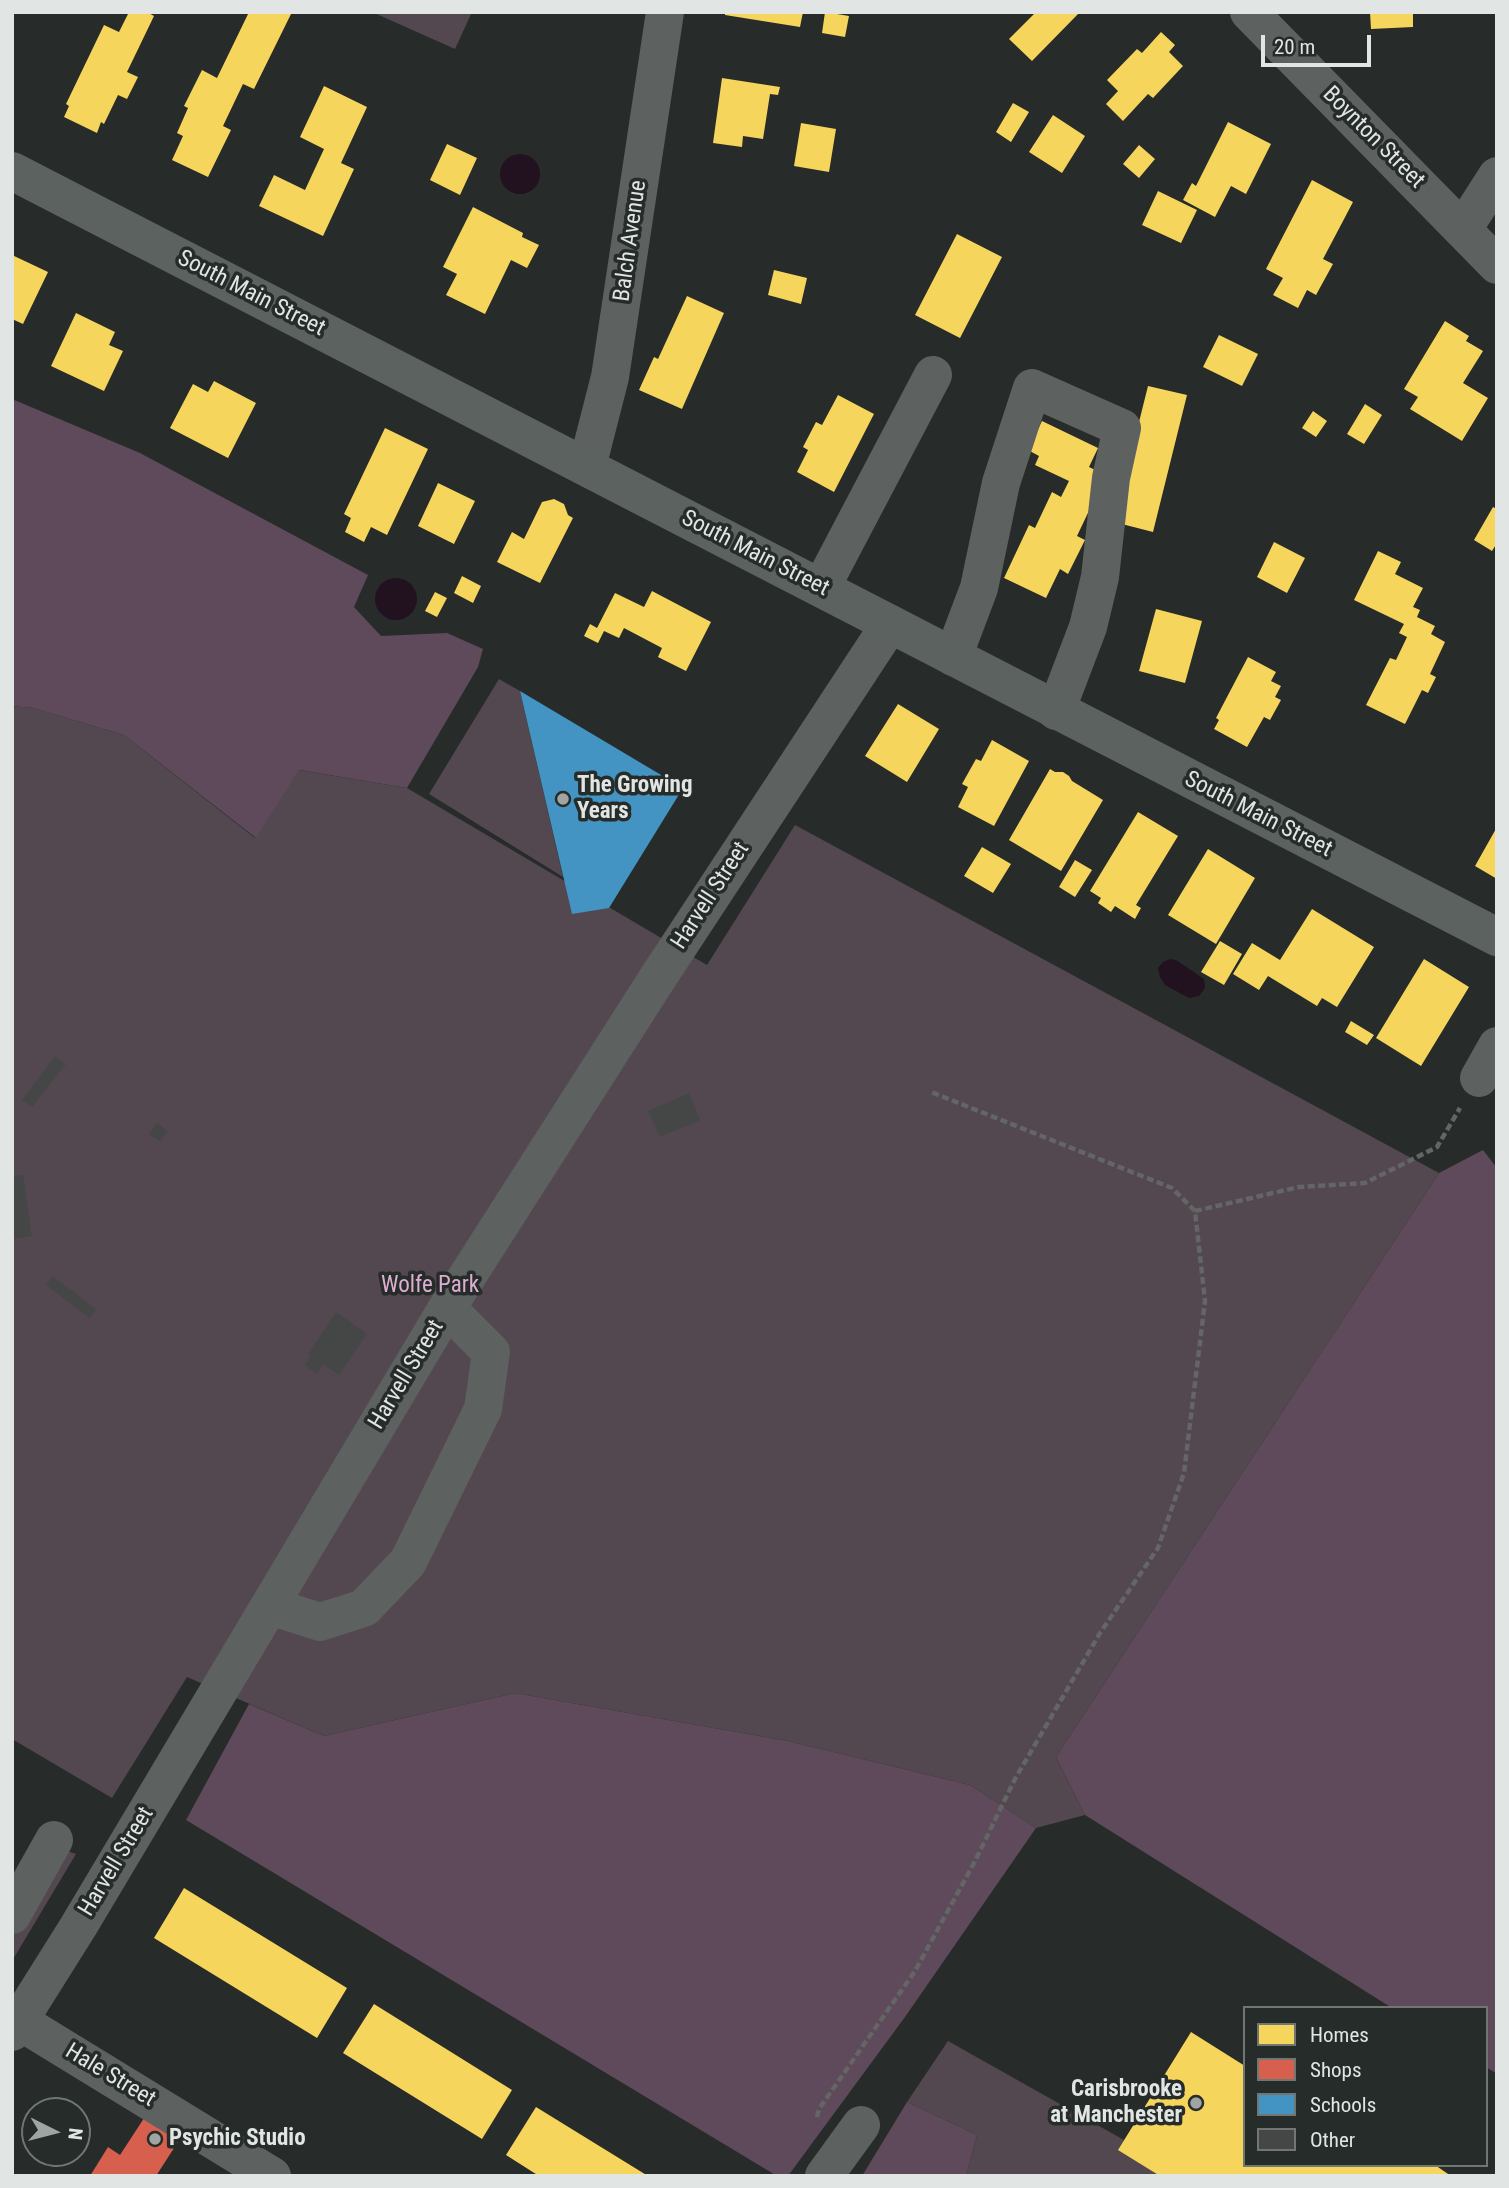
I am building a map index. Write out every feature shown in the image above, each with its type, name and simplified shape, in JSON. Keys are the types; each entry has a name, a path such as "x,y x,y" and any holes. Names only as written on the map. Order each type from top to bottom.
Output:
{"main road":[{"name":"South Main Street","path":"12,171 1497,937"}],"street":[{"name":"Balch Avenue","path":"587,467 610,377 664,12"},
{"name":"Boynton Street","path":"1249,12 1497,265"},
{"path":"1463,229 1497,176"},
{"path":"821,588 933,375"},
{"path":"953,657 979,588 1001,483 1032,388 1122,428 1111,478 1100,578 1091,615 1056,711"},
{"name":"Harvell Street","path":"15,2026 85,1916 447,1308 662,971 890,624"},
{"path":"270,1606 320,1622 364,1608 408,1562 483,1409 491,1352 447,1308"},
{"path":"12,1915 54,1840"},
{"name":"Hale Street","path":"15,2026 272,2176"},
{"path":"826,2171 861,2124"}],"path":[{"path":"1195,1211 1299,1187 1364,1183 1437,1147 1488,1062"},
{"path":"826,2171 813,2126 820,2109 915,1971 974,1863 1015,1779 1100,1633 1158,1548 1184,1473 1205,1301 1195,1211 1172,1188 931,1092"}],"green space":[{"path":"372,12 472,12 455,49"},
{"path":"499,679 520,691 563,877 429,794"},
{"name":"Wolfe Park","path":"12,706 33,708 124,735 255,838 298,770 407,788 707,965 795,825 1439,1173 1056,1757 1085,1815 1036,1828 970,1785 788,1741 515,1693 324,1736 187,1677 112,1798 12,1739"},
{"path":"67,1851 76,1854 12,1961 12,1936"},
{"path":"948,2041 1124,2140 1119,2149 1160,2176 966,2176 977,2135 907,2102"}],"shaded area":[{"path":"520,154 528,155 534,160 539,166 539,182 534,188 528,193 520,194 512,193 506,188 501,182 500,174 501,166 506,160 512,155"},
{"path":"12,399 140,453 368,575 354,607 381,636 447,633 483,649 478,667 407,788 299,770 256,838 124,735 33,708 12,706"},
{"path":"396,578 411,584 417,599 411,614 396,620 381,614 375,599 381,584"},
{"path":"1170,959 1176,960 1204,979 1205,988 1199,996 1189,998 1165,985 1158,968"},
{"path":"1483,1150 1497,1168 1497,2074 1488,2068 1488,2006 1389,2006 1085,1815 1056,1757 1439,1173"},
{"path":"515,1693 788,1741 970,1785 1036,1828 905,2017 788,2176 777,2176 186,1820 249,1704 324,1736"},
{"path":"907,2102 977,2135 966,2176 862,2176"}],"building: Homes":[{"path":"129,12 147,12 154,16 127,72 138,77 127,99 118,95 97,133 64,117 69,106 66,104 104,25 119,32"},
{"path":"249,12 292,12 254,89 243,84 223,126 231,130 208,177 172,160 183,136 177,133 188,108 184,106 202,70 217,78"},
{"path":"725,12 803,12 800,27 725,15"},
{"path":"825,12 849,16 845,37 822,33"},
{"path":"1036,12 1080,12 1032,61 1009,39"},
{"path":"1370,12 1413,12 1413,27 1371,29"},
{"path":"1161,32 1175,45 1169,52 1183,66 1153,98 1148,94 1123,121 1106,104 1118,91 1107,80 1137,49 1142,53"},
{"path":"722,78 780,87 778,95 770,94 763,139 743,136 742,147 713,143"},
{"path":"324,86 367,107 341,163 354,169 323,236 259,206 274,175 305,190 324,149 300,137"},
{"path":"1013,103 1029,112 1011,142 996,132"},
{"path":"1053,115 1085,136 1062,173 1029,152"},
{"path":"1228,122 1271,144 1246,194 1231,186 1215,217 1183,200 1192,183 1196,186"},
{"path":"801,123 836,129 829,172 794,166"},
{"path":"447,144 477,158 460,195 430,180"},
{"path":"1139,145 1155,159 1139,178 1123,164"},
{"path":"1312,180 1353,202 1323,259 1333,264 1316,295 1307,290 1298,308 1273,295 1283,278 1266,269"},
{"path":"1158,191 1197,210 1181,243 1142,225"},
{"path":"473,207 523,233 522,237 539,245 527,268 511,260 485,314 446,295 457,274 443,267"},
{"path":"957,234 1002,257 960,338 915,315"},
{"path":"12,255 48,272 23,324 12,319"},
{"path":"774,270 807,278 801,304 768,295"},
{"path":"687,296 724,313 682,409 639,390 654,357 658,359"},
{"path":"76,313 115,332 109,345 123,351 104,391 51,366"},
{"path":"1445,321 1469,336 1466,341 1483,351 1463,383 1488,398 1462,441 1410,409 1418,397 1404,389"},
{"path":"1219,335 1258,354 1242,386 1203,367"},
{"path":"214,381 256,403 228,458 170,428 193,384 208,392"},
{"path":"1148,386 1187,395 1153,532 1114,522"},
{"path":"838,395 874,414 834,492 797,472 808,450 803,447 816,422 822,425"},
{"path":"1365,404 1382,415 1364,444 1347,434"},
{"path":"1313,411 1327,421 1316,437 1302,428"},
{"path":"1042,421 1098,448 1089,467 1106,475 1077,536 1085,540 1068,574 1060,569 1046,598 1004,578 1029,525 1035,528 1052,492 1061,497 1069,481 1035,465 1039,456 1028,450"},
{"path":"385,428 428,449 387,535 371,527 364,542 345,532 351,518 344,514"},
{"path":"438,483 475,501 454,544 418,526"},
{"path":"554,499 564,504 568,515 573,518 540,583 497,562 512,532 524,539 542,502"},
{"path":"1493,507 1497,509 1497,543 1492,551 1474,540"},
{"path":"1274,542 1305,558 1287,593 1257,577"},
{"path":"1378,551 1401,562 1395,574 1423,588 1413,607 1420,610 1417,617 1435,626 1431,634 1445,642 1430,674 1436,677 1428,693 1422,690 1405,724 1366,705 1390,658 1396,660 1407,637 1399,633 1404,624 1354,600"},
{"path":"462,576 481,586 473,603 454,593"},
{"path":"652,591 711,622 686,671 658,657 662,648 624,628 619,638 604,631 598,643 584,636 590,624 597,628 615,593 644,607"},
{"path":"435,592 447,598 437,617 425,611"},
{"path":"1156,609 1202,621 1185,683 1139,671"},
{"path":"1248,657 1276,672 1271,681 1281,686 1275,697 1281,700 1270,720 1264,717 1247,747 1214,729 1219,720 1216,718"},
{"path":"898,704 939,729 907,782 865,756"},
{"path":"992,740 1029,761 994,826 958,807 968,787 962,784 976,759 981,761"},
{"path":"1050,769 1063,772 1072,781 1103,800 1061,871 1009,840"},
{"path":"1138,812 1178,836 1136,905 1141,908 1135,919 1115,906 1111,912 1098,903 1101,898 1090,891"},
{"path":"1497,827 1497,879 1475,866"},
{"path":"982,847 1011,864 993,893 964,876"},
{"path":"1208,849 1255,878 1216,944 1168,915"},
{"path":"1075,860 1092,870 1075,897 1059,887"},
{"path":"1312,909 1374,947 1337,1007 1322,998 1317,1006 1268,976 1259,990 1233,974 1252,943 1280,960"},
{"path":"1220,941 1242,954 1224,985 1201,972"},
{"path":"1424,959 1469,987 1421,1066 1376,1038"},
{"path":"1351,1021 1374,1035 1367,1045 1345,1032"},
{"path":"184,1888 347,1988 317,2038 154,1938"},
{"path":"374,2004 512,2090 482,2139 343,2053"},
{"name":"Carisbrooke at Manchester","path":"1191,2032 1243,2065 1243,2167 1438,2167 1451,2176 1160,2176 1118,2150"},
{"path":"536,2107 648,2176 539,2176 506,2155"}],"building: Shops":[{"name":"Psychic Studio","path":"150,2109 185,2131 156,2176 90,2176 108,2147 120,2155"}],"building: Schools":[{"path":"520,691 683,788 609,908 572,914"}],"building: Other":[{"path":"55,1056 66,1064 32,1107 22,1100"},
{"path":"689,1093 700,1120 660,1137 648,1111"},
{"path":"157,1123 168,1131 160,1141 149,1134"},
{"path":"23,1175 32,1236 12,1239 12,1176"},
{"path":"53,1276 96,1309 90,1318 46,1285"},
{"path":"336,1312 367,1334 339,1375 323,1364 317,1374 305,1365 311,1356 308,1354"}],"place":[{"name":"The Growing Years","path":"563,799"},
{"name":"Carisbrooke at Manchester","path":"1196,2103"},
{"name":"Psychic Studio","path":"155,2139"}]}
